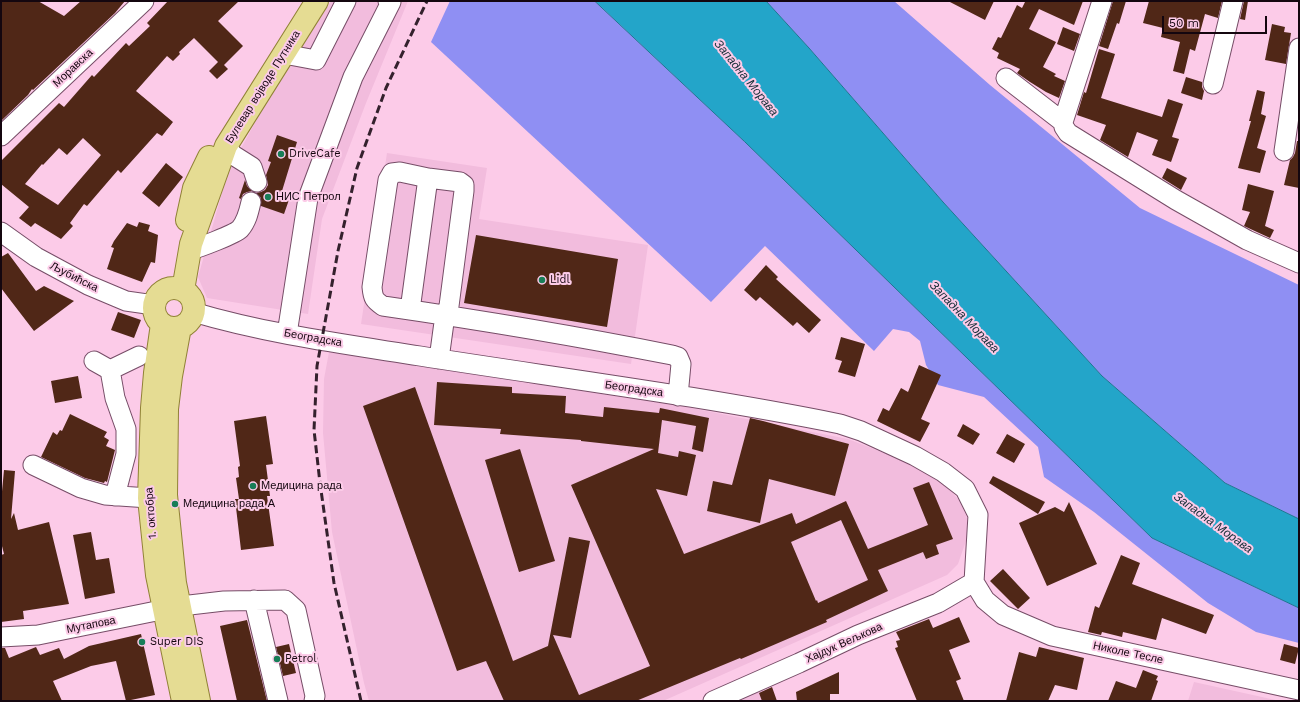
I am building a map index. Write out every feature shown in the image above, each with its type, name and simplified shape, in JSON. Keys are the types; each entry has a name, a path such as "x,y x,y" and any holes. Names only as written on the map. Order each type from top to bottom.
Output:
{"main road":[{"name":"Булевар војводе Путника","path":"178,290 194,188 222,128 264,57 301,1"},
{"name":"Булевар војводе Путника","path":"178,290 191,244 226,146 317,1"},
{"path":"167,290 178,290 192,300 173,317 159,295 167,290"},
{"name":"1. октобра","path":"173,317 155,373 152,408 149,498 157,575 173,607 199,701"},
{"name":"1. октобра","path":"173,317 171,376 167,409 166,495 174,572 173,607 183,701"}],"street":[{"name":"Моравска","path":"1,136 144,1"},
{"path":"284,54 316,60 346,1"},
{"path":"287,334 308,198 353,77 391,2 388,1"},
{"path":"1102,1 1063,122 1068,133 1176,200 1247,240 1299,263"},
{"path":"1213,84 1233,1"},
{"path":"1299,48 1290,147 1299,122"},
{"path":"1006,78 1063,122"},
{"path":"226,146 233,155 252,167 257,182"},
{"path":"439,359 445,315 449,306 464,185 460,182 428,178 400,172 392,174 388,180 372,288 373,297 377,302 384,306 445,315 608,342 672,354 678,357 681,364 678,396"},
{"path":"410,310 428,178"},
{"path":"190,250 199,248 239,230 246,219 251,202"},
{"name":"Љубићска","path":"1,232 36,257 88,285 126,301 173,317"},
{"name":"Београдска","path":"173,317 213,318 287,334 678,396 840,424 915,456 944,472 965,489 978,515 974,582"},
{"path":"110,370 139,356"},
{"path":"94,361 110,370"},
{"path":"110,370 115,398 126,429 126,454 116,496"},
{"path":"32,465 81,488 105,495 149,498"},
{"name":"Николе Тесле","path":"974,582 985,600 1003,615 1052,636 1299,690"},
{"name":"Хајдук Вељкова","path":"712,701 746,694 800,663 858,635 938,603 974,582"},
{"path":"254,600 278,701"},
{"name":"Мутапова","path":"1,637 38,635 173,607 224,601 285,600 296,610 315,696 314,701"}],"shaded area":[{"path":"331,1 408,1 366,103 322,219 308,314 207,298 198,277 228,172 262,110"},
{"path":"450,1 595,1 745,142 1152,538 1299,608 1299,643 1256,632 1208,603 1094,512 1044,477 1038,447 984,397 938,385 926,365 920,341 909,332 893,329 874,351 765,246 711,302 431,42"},
{"path":"766,1 894,1 990,85 1140,208 1299,285 1299,519 1225,483 1102,376 943,202 809,48"},
{"path":"387,153 487,168 479,219 648,245 631,364 361,324"},
{"path":"329,352 686,407 848,439 918,466 939,479 960,501 967,518 967,538 958,564 947,575 663,701 369,701 332,532 323,433 324,379"},
{"path":"1194,682 1280,701 1188,701"},
{"path":"763,688 763,701 734,701"}],"water":[{"name":"Западна Морава","path":"595,1 766,1 809,48 943,202 1102,376 1225,483 1299,519 1299,608 1152,538 745,142"}],"building":[{"path":"1,1 38,1 64,16 81,1 125,1 115,13 33,90 32,89 28,95 1,121"},
{"path":"168,1 239,1 218,21 243,46 224,65 228,69 217,79 209,71 218,62 194,38 179,52 180,54 173,61 167,56 136,91 173,122 162,136 157,133 121,173 118,170 87,206 84,204 70,223 73,226 61,239 35,223 31,227 19,218 29,207 1,184 1,161 59,103 64,107 92,75 94,77 126,43 129,46 150,26 147,23","holes":["83,138 101,155 58,205 25,184 42,164 43,165 59,148 67,155"]},
{"path":"948,1 994,1 985,20"},
{"path":"1022,1 1083,1 1074,25 1039,9 1029,29 1056,42 1043,67 1056,74 1054,76 1065,81 1059,98 1046,92 1017,73 1020,69 997,58 999,53 992,49 998,37 1001,38 1017,5 1022,8 1025,2"},
{"path":"1113,1 1126,1 1119,24 1117,23 1108,49 1099,46"},
{"path":"1149,1 1222,1 1218,18 1205,14 1195,51 1190,49 1184,74 1173,71 1180,42 1161,37 1163,28 1143,23"},
{"path":"1244,1 1248,1 1245,20 1240,19"},
{"path":"1272,24 1285,27 1284,32 1291,33 1286,64 1265,60"},
{"path":"1063,27 1080,34 1074,51 1057,44"},
{"path":"1099,49 1115,54 1101,98 1162,117 1168,99 1183,104 1172,137 1179,139 1171,162 1152,155 1158,140 1137,132 1128,157 1100,140 1106,125 1077,115 1084,92 1086,93"},
{"path":"1186,77 1202,82 1204,91 1202,100 1181,93"},
{"path":"1257,90 1265,92 1261,114 1266,116 1257,148 1266,151 1260,173 1238,168 1251,121 1249,121"},
{"path":"277,135 297,142 282,191 291,194 284,214 261,206 261,198 256,193 265,190 268,185 266,175 271,162 268,161"},
{"path":"1297,141 1299,141 1299,188 1284,185 1290,160 1295,153"},
{"path":"166,163 183,177 159,207 142,193"},
{"path":"1167,168 1187,178 1181,190 1162,178"},
{"path":"245,180 247,186 252,191 243,194 241,199 239,198"},
{"path":"1248,184 1274,191 1265,226 1274,230 1270,238 1244,226 1250,212 1242,210"},
{"path":"139,222 150,225 148,231 158,235 155,263 151,262 142,282 107,269 114,248 111,247 114,241 127,223 137,227"},
{"path":"476,235 618,259 607,327 464,303"},
{"path":"8,253 36,291 44,286 74,301 34,331 1,288 1,257"},
{"path":"766,265 778,277 776,279 821,320 809,333 797,322 793,326 760,297 756,301 744,290"},
{"path":"118,312 141,320 134,338 111,330"},
{"path":"841,337 865,344 855,377 838,372 842,361 835,359"},
{"path":"919,365 941,375 921,419 930,423 920,442 877,421 883,408 889,411 901,388 908,392"},
{"path":"78,376 82,398 55,403 51,381"},
{"path":"437,382 512,387 512,393 566,396 565,413 603,417 604,407 659,413 660,408 709,418 703,452 692,449 696,426 662,420 658,453 678,457 679,451 696,455 687,496 656,489 684,554 792,513 796,524 846,501 868,549 928,525 913,488 929,482 953,539 936,545 939,554 926,559 923,552 878,570 888,591 826,620 827,622 741,659 740,658 636,701 504,701 486,661 457,671 363,406 415,387 513,661 548,646 569,537 590,541 571,638 553,635 579,695 650,666 571,485 654,449 581,440 500,434 501,429 434,425","holes":["841,520 868,580 818,603 791,542"]},
{"path":"70,414 107,432 104,437 109,440 106,446 115,450 107,482 105,481 104,483 85,478 41,457 53,432 57,435 60,430 62,431"},
{"name":"Медицина рада","path":"266,416 273,464 266,465 270,496 267,496 274,546 241,550 235,499 239,499 236,478 239,477 238,467 240,466 234,421"},
{"path":"750,418 849,444 835,496 769,479 760,523 707,511 713,481 732,485"},
{"path":"963,424 980,434 973,445 957,436"},
{"path":"1007,434 1025,444 1014,463 996,453"},
{"path":"520,449 555,561 519,572 485,460"},
{"path":"4,470 15,471 11,519 14,513 18,530 49,522 69,604 23,611 24,619 1,622 1,555 4,554 1,542 1,502"},
{"path":"993,476 1045,502 1038,514 989,483"},
{"path":"1069,502 1097,564 1047,586 1019,523 1055,507 1064,512"},
{"path":"91,532 96,560 109,558 115,593 85,599 73,535"},
{"path":"1121,555 1140,563 1132,584 1214,615 1206,634 1162,618 1156,640 1123,632 1122,637 1102,632 1101,635 1088,632 1095,606 1099,608"},
{"path":"1003,569 1030,598 1018,609 990,581"},
{"path":"959,617 970,642 949,650 961,679 956,681 964,701 917,701 895,648 898,647 896,641 900,640 896,632 929,619 933,628"},
{"path":"247,620 267,701 237,701 220,626"},
{"path":"141,634 155,695 126,701 116,661 91,666 53,681 62,701 1,701 1,648 5,648 9,658 36,647 40,655 59,648 64,659 89,646"},
{"path":"289,644 296,673 283,676 276,647"},
{"path":"1284,644 1299,648 1295,664 1280,660"},
{"path":"1039,647 1084,658 1077,690 1055,685 1048,701 1006,701 1019,652 1036,657"},
{"path":"1143,670 1158,676 1156,680 1158,681 1151,701 1108,701 1116,681 1136,688"},
{"path":"839,672 839,694 830,694 830,701 797,701 796,692"},
{"path":"772,687 777,701 762,701 759,693"}],"railway":[{"path":"361,701 334,583 320,483 314,430 317,366 338,251 357,168 386,88 427,1"}],"place":[{"name":"DriveCafe","path":"281,154"},
{"name":"НИС Петрол","path":"268,197"},
{"name":"Lidl","path":"542,280"},
{"name":"Медицина рада","path":"253,486"},
{"name":"Медицина рада А","path":"175,504"},
{"name":"Super DIS","path":"142,642"},
{"name":"Petrol","path":"277,659"}]}
